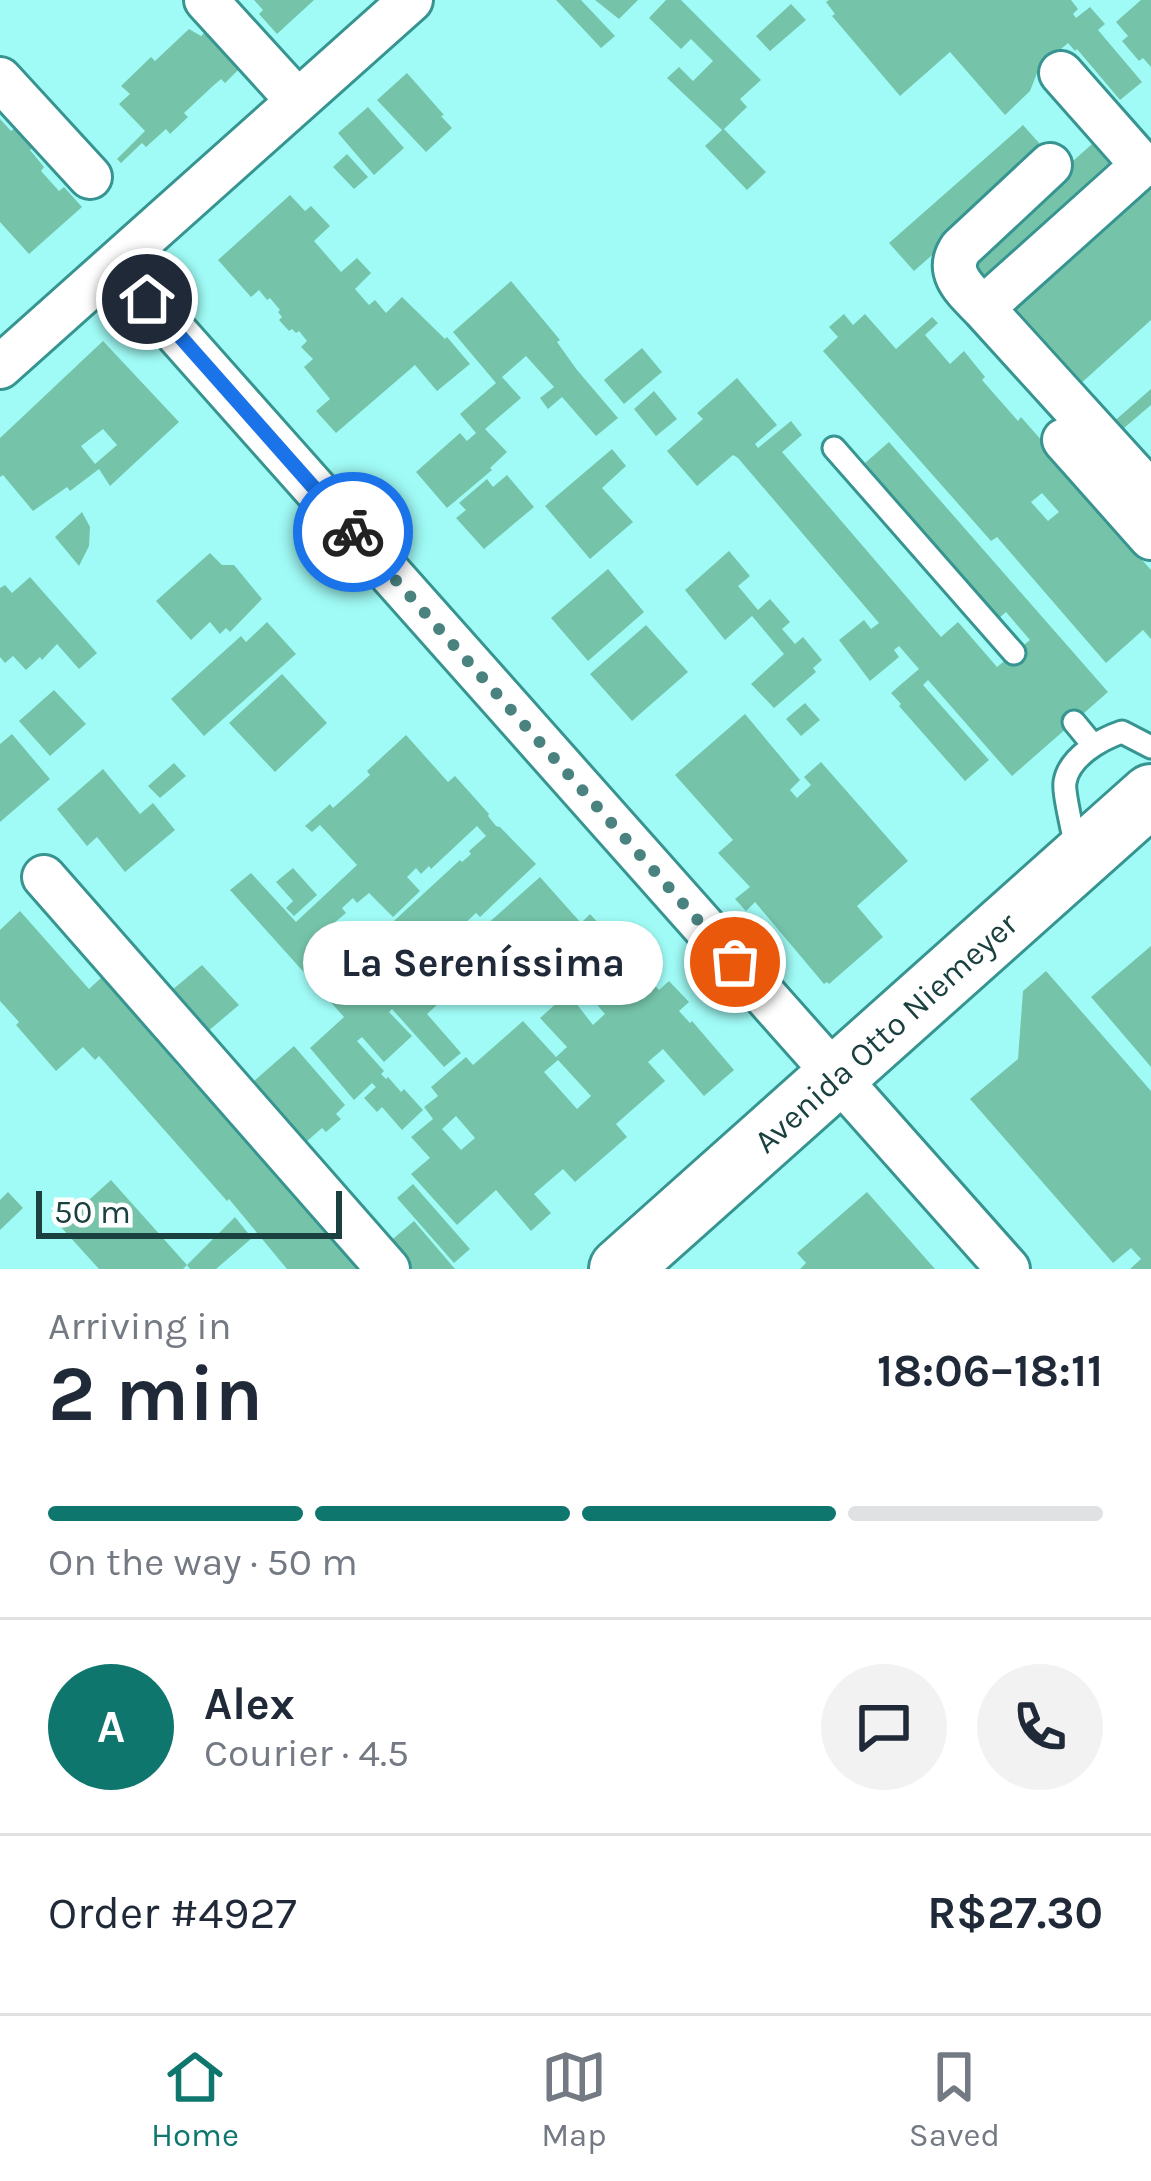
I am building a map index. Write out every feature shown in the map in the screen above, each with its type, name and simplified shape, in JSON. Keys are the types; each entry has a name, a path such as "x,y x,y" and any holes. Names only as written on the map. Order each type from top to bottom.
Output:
{"main road":[{"name":"Avenida Otto Niemeyer","path":"620,1269 1151,795"}],"street":[{"path":"206,0 298,101"},
{"path":"0,367 411,0"},
{"path":"975,320 1138,169 1137,159 1061,73"},
{"path":"0,79 90,177"},
{"path":"1050,165 961,248 953,272 975,320 1151,538"},
{"path":"116,265 1008,1269"},
{"path":"975,320 1151,493"},
{"path":"44,878 388,1269"}],"lane":[{"path":"834,448 1014,653"},
{"path":"1074,722 1093,745"},
{"path":"1078,860 1065,782 1075,765 1093,745 1122,732 1151,747"}],"building":[{"path":"254,0 314,0 277,34 259,14 263,10"},
{"path":"556,0 581,0 615,36 601,48"},
{"path":"595,0 638,0 619,19"},
{"path":"666,0 681,0 761,80 740,99 747,107 724,129 766,172 747,190 705,146 722,130 667,78 679,67 693,81 713,61 691,39 681,49 649,18"},
{"path":"829,0 1071,0 1078,9 1073,14 1076,18 1090,7 1105,24 1098,30 1142,82 1120,100 1068,43 1039,68 1030,91 1005,115 950,52 900,96 832,16"},
{"path":"1141,0 1151,0 1151,67 1122,41 1128,36 1116,22"},
{"path":"791,4 806,20 770,51 756,36"},
{"path":"210,27 241,60 236,64 240,68 184,113 188,117 170,134 166,129 146,147 142,143 121,163 117,159 145,131 119,104 130,94 121,86 189,29 201,36"},
{"path":"407,73 452,128 426,152 377,100"},
{"path":"368,107 404,148 374,175 338,133"},
{"path":"0,119 11,131 18,126 35,146 30,150 44,167 41,171 82,207 29,254 0,222"},
{"path":"1023,125 1048,153 914,271 889,243"},
{"path":"1092,144 1119,174 981,297 954,267"},
{"path":"347,154 368,177 354,189 333,167"},
{"path":"1143,179 1151,188 1151,320 1078,386 1004,303"},
{"path":"290,195 305,211 311,206 330,226 314,241 341,272 357,258 371,273 355,289 369,305 375,300 386,313 402,297 470,364 437,391 415,365 336,433 316,411 330,399 304,367 313,359 301,347 307,341 279,320 280,310 270,298 259,290 251,297 218,260"},
{"path":"511,281 618,418 596,436 562,397 548,409 540,398 554,387 526,356 502,377 521,398 485,429 507,452 447,508 416,472 460,433 467,441 476,433 460,414 496,383 453,332"},
{"path":"844,314 853,325 865,314 896,349 932,317 938,323 925,335 950,364 964,351 985,377 982,380 1018,421 1021,417 1091,502 1094,499 1151,570 1151,639 1143,630 1106,663 997,537 991,541 823,351 838,337 829,327","holes":["1042,493 1059,512 1048,521 1031,502"]},
{"path":"103,341 179,422 110,486 99,469 33,511 0,477 0,438","holes":["103,429 117,445 95,464 81,446"]},
{"path":"642,348 662,372 624,404 604,380"},
{"path":"737,378 777,425 755,444 758,448 791,421 802,435 782,452 941,637 958,622 997,667 1030,640 1006,612 998,619 865,463 889,442 1108,692 1012,776 928,680 923,685 989,760 965,781 891,693 919,669 899,646 894,650 899,657 870,681 839,640 864,620 871,629 879,623 738,458 733,455 697,486 667,451 703,419 697,413"},
{"path":"1151,389 1151,405 1124,428 1151,459 1151,476 1103,431"},
{"path":"654,391 677,419 656,436 634,409"},
{"path":"612,449 626,466 602,488 633,522 590,559 545,506"},
{"path":"507,475 534,507 484,549 456,518 466,510 459,503 487,479 493,487"},
{"path":"82,512 90,527 89,546 79,566 55,537"},
{"path":"729,551 750,576 738,586 758,610 770,599 790,622 782,629 795,644 803,637 822,660 813,668 816,672 774,708 751,684 784,654 752,616 725,640 685,590"},
{"path":"210,553 222,565 234,565 262,599 230,632 226,628 220,634 210,622 191,640 156,601"},
{"path":"608,569 644,612 588,661 551,618"},
{"path":"30,577 97,653 79,669 57,644 26,670 13,656 5,663 0,657 0,588 5,585 12,593"},
{"path":"267,622 296,654 204,736 171,699 241,636 246,642"},
{"path":"646,625 688,672 632,721 590,674"},
{"path":"282,674 327,723 275,772 229,723"},
{"path":"54,690 86,724 50,756 19,721"},
{"path":"805,703 820,720 801,736 786,719"},
{"path":"745,714 800,780 790,790 797,798 811,785 804,777 821,762 908,861 857,906 883,937 829,984 824,984 755,902 746,911 735,899 750,887 718,853 733,840 675,775"},
{"path":"12,734 50,779 0,822 0,744"},
{"path":"406,735 448,782 455,776 496,826 536,864 401,983 382,961 372,970 357,955 471,854 486,836 477,826 431,869 421,874 416,868 407,877 420,891 393,917 369,893 357,903 353,898 342,908 346,913 329,927 335,933 331,937 351,961 345,966 374,1000 386,989 392,996 401,988 409,995 459,949 476,969 427,1014 461,1053 444,1067 392,1009 389,1012 412,1036 384,1062 362,1037 357,1041 384,1071 381,1074 423,1110 402,1130 382,1107 377,1112 364,1098 376,1087 372,1083 354,1100 310,1048 344,1017 230,890 251,873 296,922 357,865 320,825 312,832 305,826 370,775 367,771"},
{"path":"174,763 186,776 160,798 148,786"},
{"path":"103,769 140,814 153,803 175,830 125,872 97,837 87,846 57,809"},
{"path":"293,868 317,895 294,916 286,908 293,901 276,882"},
{"path":"540,877 581,923 590,914 659,990 669,981 689,1002 679,1011 734,1070 704,1096 663,1049 648,1062 665,1081 616,1124 627,1137 575,1182 563,1169 534,1194 551,1213 531,1231 496,1190 457,1225 411,1174 430,1158 411,1137 433,1119 424,1107 438,1096 431,1087 466,1057 473,1065 523,1021 556,1057 567,1047 540,1018 568,993 593,1025 605,1014 551,951 542,960 533,951 516,965 505,953 490,966 467,942","holes":["558,1060 591,1096 577,1109 544,1072","456,1116 475,1138 461,1150 442,1129"]},
{"path":"20,911 89,989 102,977 183,1072 188,1068 361,1269 287,1269 99,1056 95,1060 83,1047 56,1071 0,1001 0,930"},
{"path":"1151,946 1151,1067 1091,997"},
{"path":"202,965 239,1005 207,1032 172,990"},
{"path":"1046,971 1151,1091 1151,1269 1130,1269 1141,1259 1131,1248 1113,1263 970,1099 1018,1059 1023,991"},
{"path":"294,1046 345,1105 336,1114 341,1119 305,1143 253,1082"},
{"path":"111,1180 187,1265 183,1269 99,1269 60,1226"},
{"path":"413,1184 470,1249 454,1263 397,1198"},
{"path":"8,1192 23,1208 0,1230 0,1200"},
{"path":"867,1192 935,1269 800,1269 806,1263 797,1253"},
{"path":"235,1217 252,1238 216,1269 187,1265"},
{"path":"414,1221 455,1269 408,1269 387,1244"}],"way so far":[{"path":"353,532 735,962"}],"place":[{"name":"La Sereníssima","path":"735,962"}],"route":[{"path":"147,299 353,532"}]}
